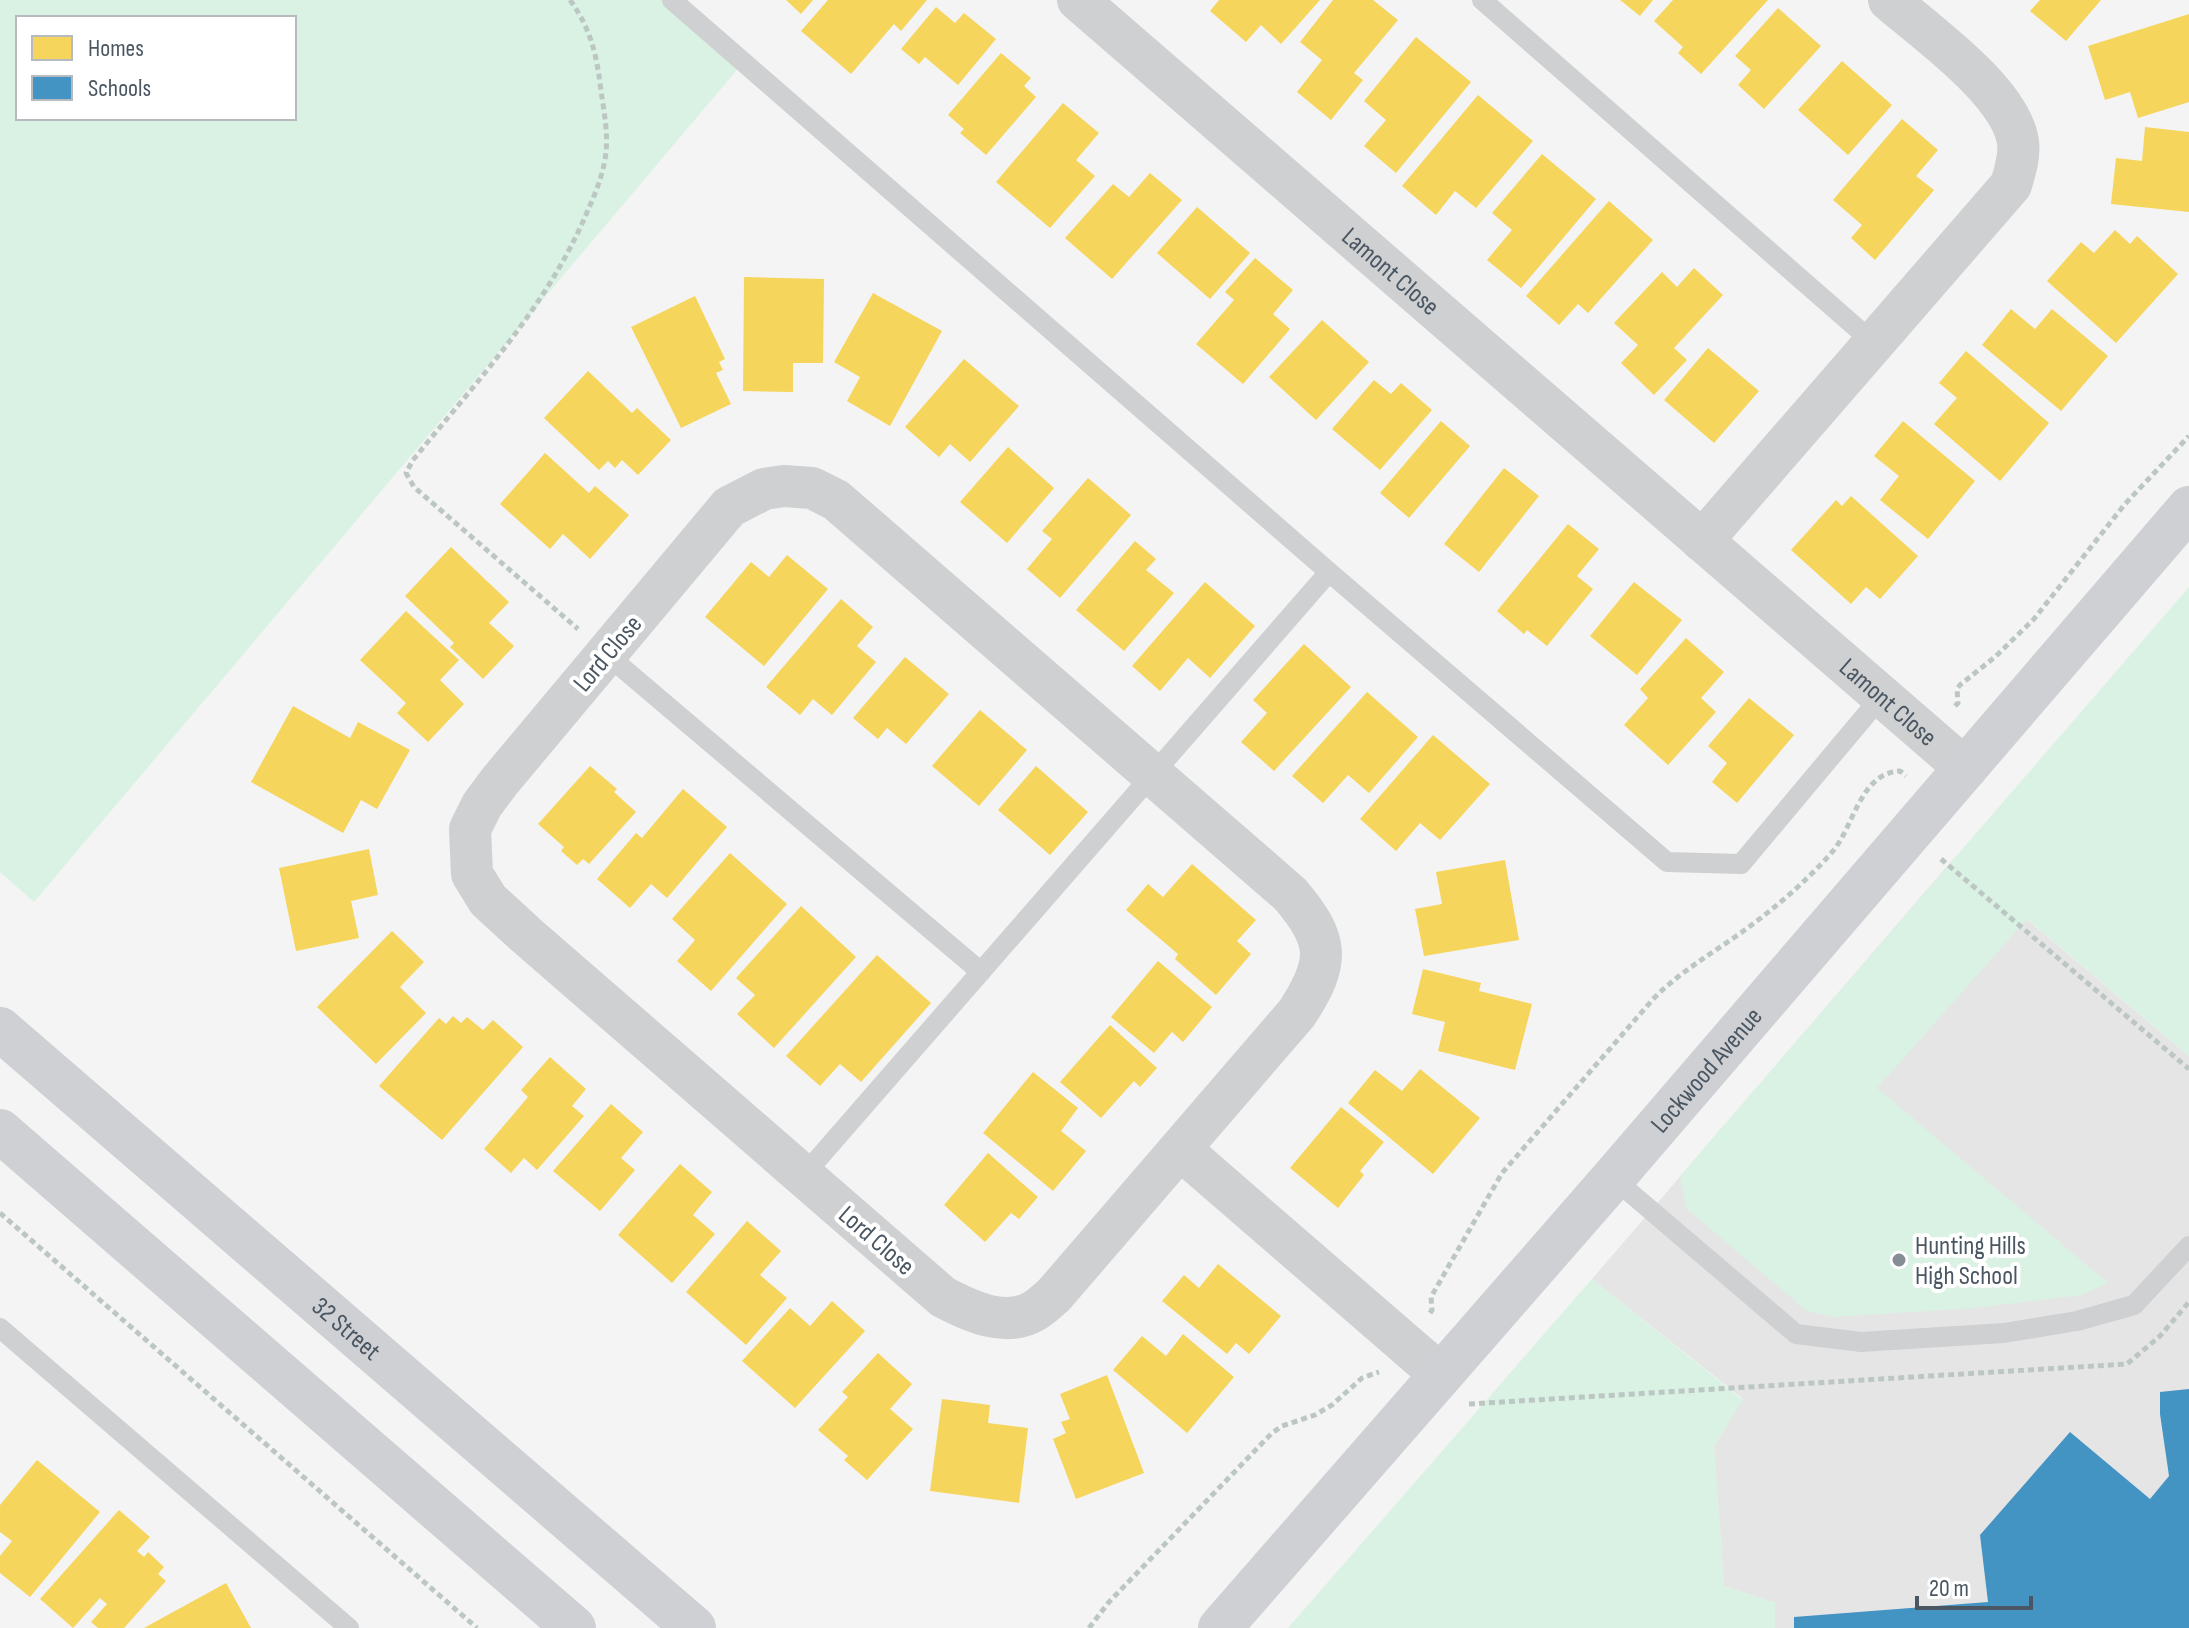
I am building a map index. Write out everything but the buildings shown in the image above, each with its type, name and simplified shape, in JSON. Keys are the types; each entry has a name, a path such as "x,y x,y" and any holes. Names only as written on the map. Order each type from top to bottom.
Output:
{"street":[{"name":"Lamont Close","path":"1078,0 1966,769"},
{"path":"1702,541 2011,185 2017,166 2019,142 1998,100 1889,0"},
{"name":"Lord Close","path":"784,486 812,488 836,500 1152,774 1290,894 1312,921 1322,946 1319,971 1297,1013 1054,1295 1033,1312 1011,1318 991,1317 967,1310 943,1297 525,934 488,900 472,874 470,829 482,805 729,507 764,489 784,486"},
{"name":"Lockwood Avenue","path":"1220,1628 1455,1390 1613,1178 2189,508"},
{"name":"32 Street","path":"0,1029 694,1628"},
{"path":"0,1131 574,1628"},
{"path":"1180,1149 1455,1390"}],"lane":[{"path":"672,0 1667,862 1741,864 1881,697"},
{"path":"1482,0 1875,344"},
{"path":"803,1176 1329,572"},
{"path":"606,654 981,972"},
{"path":"1613,1178 1796,1334 1861,1342 2004,1333 2077,1321 2134,1305 2189,1246"},
{"path":"0,1328 349,1628"}],"path":[{"path":"570,0 595,46 605,122 604,160 591,203 557,274 531,315 413,460 406,473 414,487 606,654"},
{"path":"1958,703 1957,689 1960,685 1995,657 2034,619 2125,504 2189,436"},
{"path":"1432,1310 1431,1297 1502,1173 1666,986 1744,931 1803,881 1836,847 1857,804 1867,791 1888,772 1900,771"},
{"path":"1941,859 2189,1069"},
{"path":"0,1213 477,1628"},
{"path":"1455,1390 2127,1364 2160,1336 2189,1302"},
{"path":"1089,1628 1109,1602 1272,1433 1282,1426 1323,1411 1362,1378 1378,1374"}],"shaded area":[{"name":"Hunting Hills High School","path":"1954,858 2189,1056 2189,1628 1775,1628 1775,1603 1724,1586 1714,1446 1743,1399 1592,1279"}],"green space":[{"path":"0,0 666,0 741,65 34,902 0,872"},
{"path":"2189,587 2189,1056 2027,919 1877,1088 2108,1283 2082,1295 1975,1308 1834,1317 1807,1311 1687,1209 1680,1176"},
{"path":"1592,1279 1743,1400 1714,1446 1724,1586 1775,1603 1775,1628 1288,1628"}],"place":[{"name":"Hunting Hills High School","path":"1899,1260"}]}
